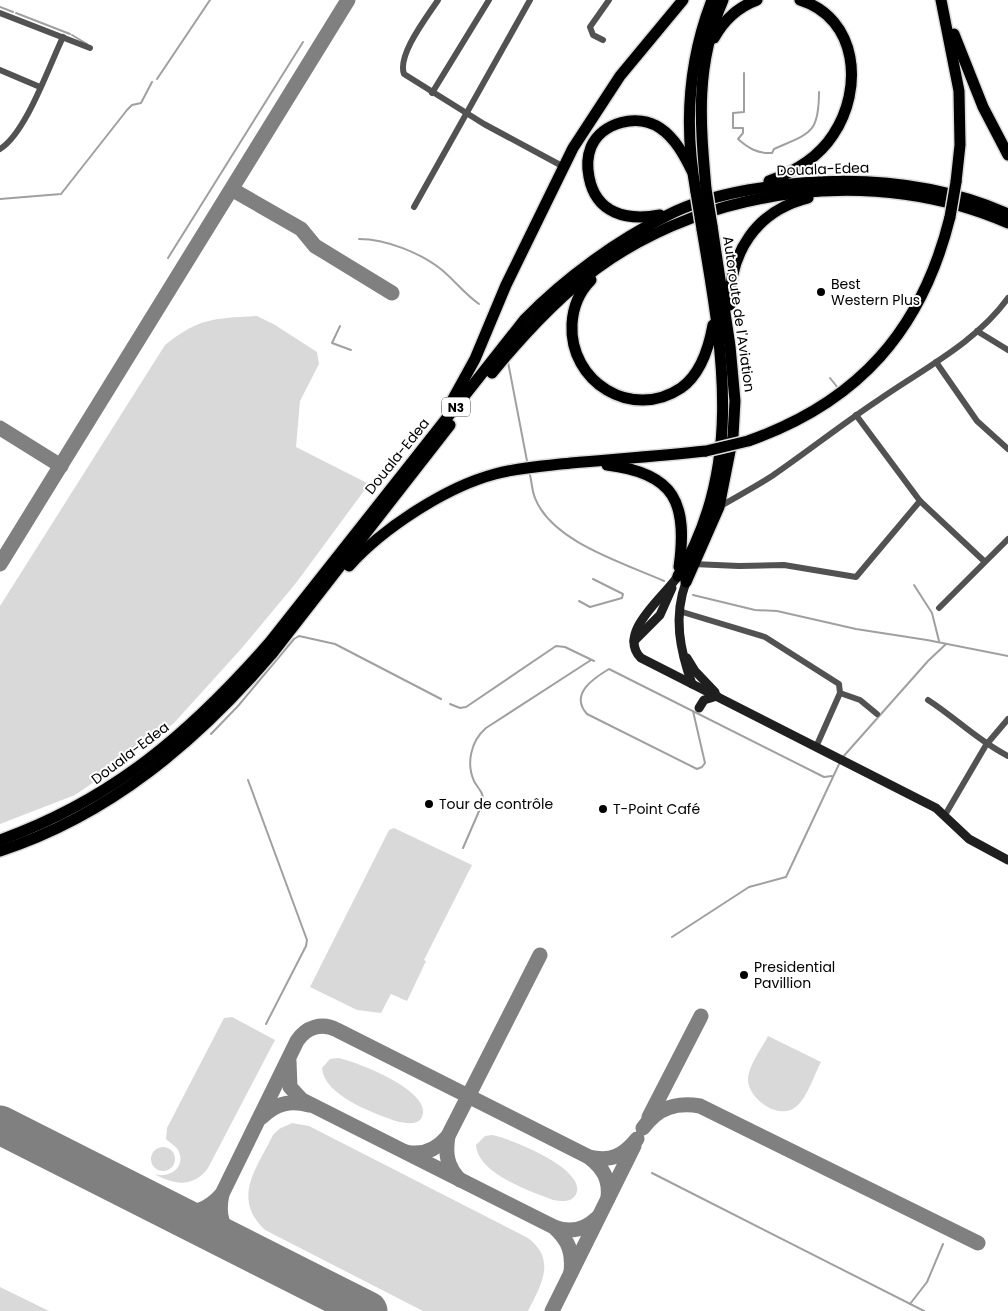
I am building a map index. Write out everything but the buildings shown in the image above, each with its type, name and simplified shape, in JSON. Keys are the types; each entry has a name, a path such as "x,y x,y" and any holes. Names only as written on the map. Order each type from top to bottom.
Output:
{"highway":[{"path":"430,438 476,359 506,285 564,167 603,99 683,0"},
{"name":"Autoroute de l'Aviation","path":"700,190 692,171 688,123 689,93 698,41 712,0"},
{"name":"Autoroute de l'Aviation","path":"679,581 719,507 733,436 735,401 730,346 700,190 700,91 714,19 723,0"},
{"path":"706,55 719,28 731,15 744,5 757,0"},
{"path":"735,192 785,175 808,163 834,135 846,111 851,74 850,56 842,32 830,15 813,4 800,0"},
{"path":"941,0 983,107 1008,155"},
{"path":"298,623 355,560 380,538 425,506 479,479 527,468 706,451 748,441 796,422 843,392 883,354 910,318 928,285 940,255 950,217 956,182 960,145 959,91 941,0"},
{"path":"669,214 643,218 626,216 604,206 596,198 591,186 588,159 592,146 600,134 612,126 627,121 647,123 660,128 675,142 692,171"},
{"name":"Douala-Edea","path":"0,840 46,823 85,803 142,765 180,734 237,680 270,642 514,332 537,306 595,260 669,214 735,192 812,181 873,181 946,193 1008,214"},
{"name":"Douala-Edea","path":"0,850 72,822 107,802 149,773 185,744 243,688 298,623 462,410 531,326 597,269 630,247 718,209 789,194 853,190 898,192 961,206 1008,223"},
{"path":"730,346 730,290 736,259 743,244 770,215 792,202 818,195 873,193 927,198"},
{"name":"Autoroute de l'Aviation","path":"690,563 710,505 720,461 724,397 707,228"},
{"path":"630,247 599,271 584,288 576,304 572,335 576,354 583,369 596,383 610,392 629,399 648,399 681,388 693,376 707,353 715,308"},
{"path":"583,462 632,468 650,474 673,497 682,524 683,537 679,581"}],"street":[{"path":"438,0 410,43 402,63 404,74 466,114 564,167"},
{"path":"432,93 489,0"},
{"path":"414,207 530,0"},
{"path":"603,40 593,35 590,27 609,0"},
{"path":"0,12 90,48"},
{"path":"0,149 16,134 63,37"},
{"path":"0,70 40,87"},
{"path":"719,507 771,477 856,415 936,362 977,331 999,310 1008,298"},
{"path":"977,331 1008,350"},
{"path":"936,362 977,421 1008,449"},
{"path":"856,415 920,501 984,561"},
{"path":"690,563 740,566 784,565 856,578 920,501"},
{"path":"939,608 984,561 1008,540"},
{"path":"679,581 660,615 634,641 636,651 642,658 925,802 945,815 969,838 1008,860"},
{"name":"Autoroute de l'Aviation","path":"679,581 681,647 692,684"},
{"path":"679,611 765,637 839,684 840,692 816,747"},
{"path":"681,647 695,671 720,697"},
{"path":"840,692 860,700 877,714"},
{"path":"699,708 704,700 720,697"},
{"path":"928,700 952,716 986,746 1008,756"},
{"path":"945,815 986,746 1008,719"}],"shaded area":[{"path":"257,316 275,325 317,352 319,364 300,401 296,447 369,484 296,583 241,649 174,723 75,795 0,824 0,606 165,345 198,324 218,319"},
{"path":"394,828 472,865 424,960 426,961 407,1001 391,994 381,1013 357,1010 310,987 389,830"},
{"path":"232,1017 275,1040 208,1168 190,1182 169,1181 154,1174 165,1175 171,1173 180,1162 178,1150 166,1139 167,1128 224,1018"},
{"path":"768,1036 821,1062 801,1102 790,1110 775,1110 767,1107 760,1102 750,1088 748,1076 750,1070"},
{"path":"338,1058 377,1072 407,1089 418,1099 423,1109 421,1119 414,1123 399,1122 365,1109 341,1095 325,1078 322,1068 330,1059"},
{"path":"292,1123 309,1126 528,1238 537,1246 542,1255 544,1273 538,1292 528,1311 423,1311 265,1230 255,1218 250,1206 248,1195 250,1183 254,1171 273,1135 279,1129"},
{"path":"492,1135 531,1149 561,1167 572,1176 577,1186 575,1196 568,1201 553,1200 519,1186 495,1173 479,1155 476,1145 485,1136"},
{"path":"163,1147 168,1148 174,1154 174,1164 168,1170 163,1171 158,1170 152,1164 151,1159 152,1154 158,1148"},
{"path":"0,1287 49,1311 0,1311"}],"waterway":[{"path":"157,79 210,0"},
{"path":"0,7 13,12"},
{"path":"16,13 70,34"},
{"path":"72,35 87,44"},
{"path":"168,258 303,42"},
{"path":"744,73 744,112 733,113 733,128 743,128 743,133 738,139 749,148 758,151 772,153 774,149 804,135 810,130 817,116 819,92"},
{"path":"0,199 61,194 127,110 132,105 141,103 152,82"},
{"path":"359,239 392,244 424,258 442,270 479,304"},
{"path":"340,326 332,343 351,350"},
{"path":"508,362 527,461"},
{"path":"830,378 838,388"},
{"path":"530,475 535,498 544,513 557,527 591,549 664,581"},
{"path":"579,601 590,607 622,598 623,594 593,579"},
{"path":"914,585 932,613 939,641"},
{"path":"693,595 755,610 777,611 856,629 927,640 1008,656"},
{"path":"211,734 238,706 294,639 299,636 335,644 441,699"},
{"path":"842,758 928,661 946,644"},
{"path":"450,704 460,708 466,707 556,646 565,647 594,661"},
{"path":"463,848 483,802 483,796 474,781 470,767 471,753 481,733 591,660"},
{"path":"693,711 705,763 697,769 587,714 582,707 581,700 582,693 586,687 609,669 824,777 832,776"},
{"path":"672,937 749,887 786,877 840,762"},
{"path":"248,780 307,940 306,946 266,1024"},
{"path":"652,1173 924,1311"},
{"path":"910,1304 927,1282 943,1244"}],"taxiway":[{"path":"0,564 348,0"},
{"path":"233,190 301,229 315,246 392,293"},
{"path":"0,428 61,466"},
{"path":"460,1180 452,1170 448,1160 448,1136 540,955"},
{"path":"649,1117 701,1016"},
{"path":"169,1211 184,1213 198,1211 210,1205 222,1194 297,1041 305,1032 320,1026 337,1030 589,1157 604,1159 616,1156 627,1150 637,1139"},
{"path":"289,1061 290,1087 302,1100 554,1227 569,1247 571,1272"},
{"path":"262,1117 267,1112 284,1104 309,1105"},
{"path":"643,1128 655,1115 668,1108 684,1105 700,1106 978,1243"},
{"path":"406,1152 424,1152 439,1145 448,1136"},
{"path":"552,1311 634,1146"},
{"path":"589,1157 602,1170 607,1180 608,1198"},
{"path":"222,1194 220,1209 222,1222 228,1234 238,1245"},
{"path":"554,1227 566,1230 582,1228 597,1218"}],"runway":[{"path":"0,1125 368,1311"}],"place":[{"name":"Best Western Plus","path":"821,292"},
{"name":"Tour de contrôle","path":"429,804"},
{"name":"T-Point Café","path":"603,809"},
{"name":"Presidential Pavillion","path":"744,975"}]}
